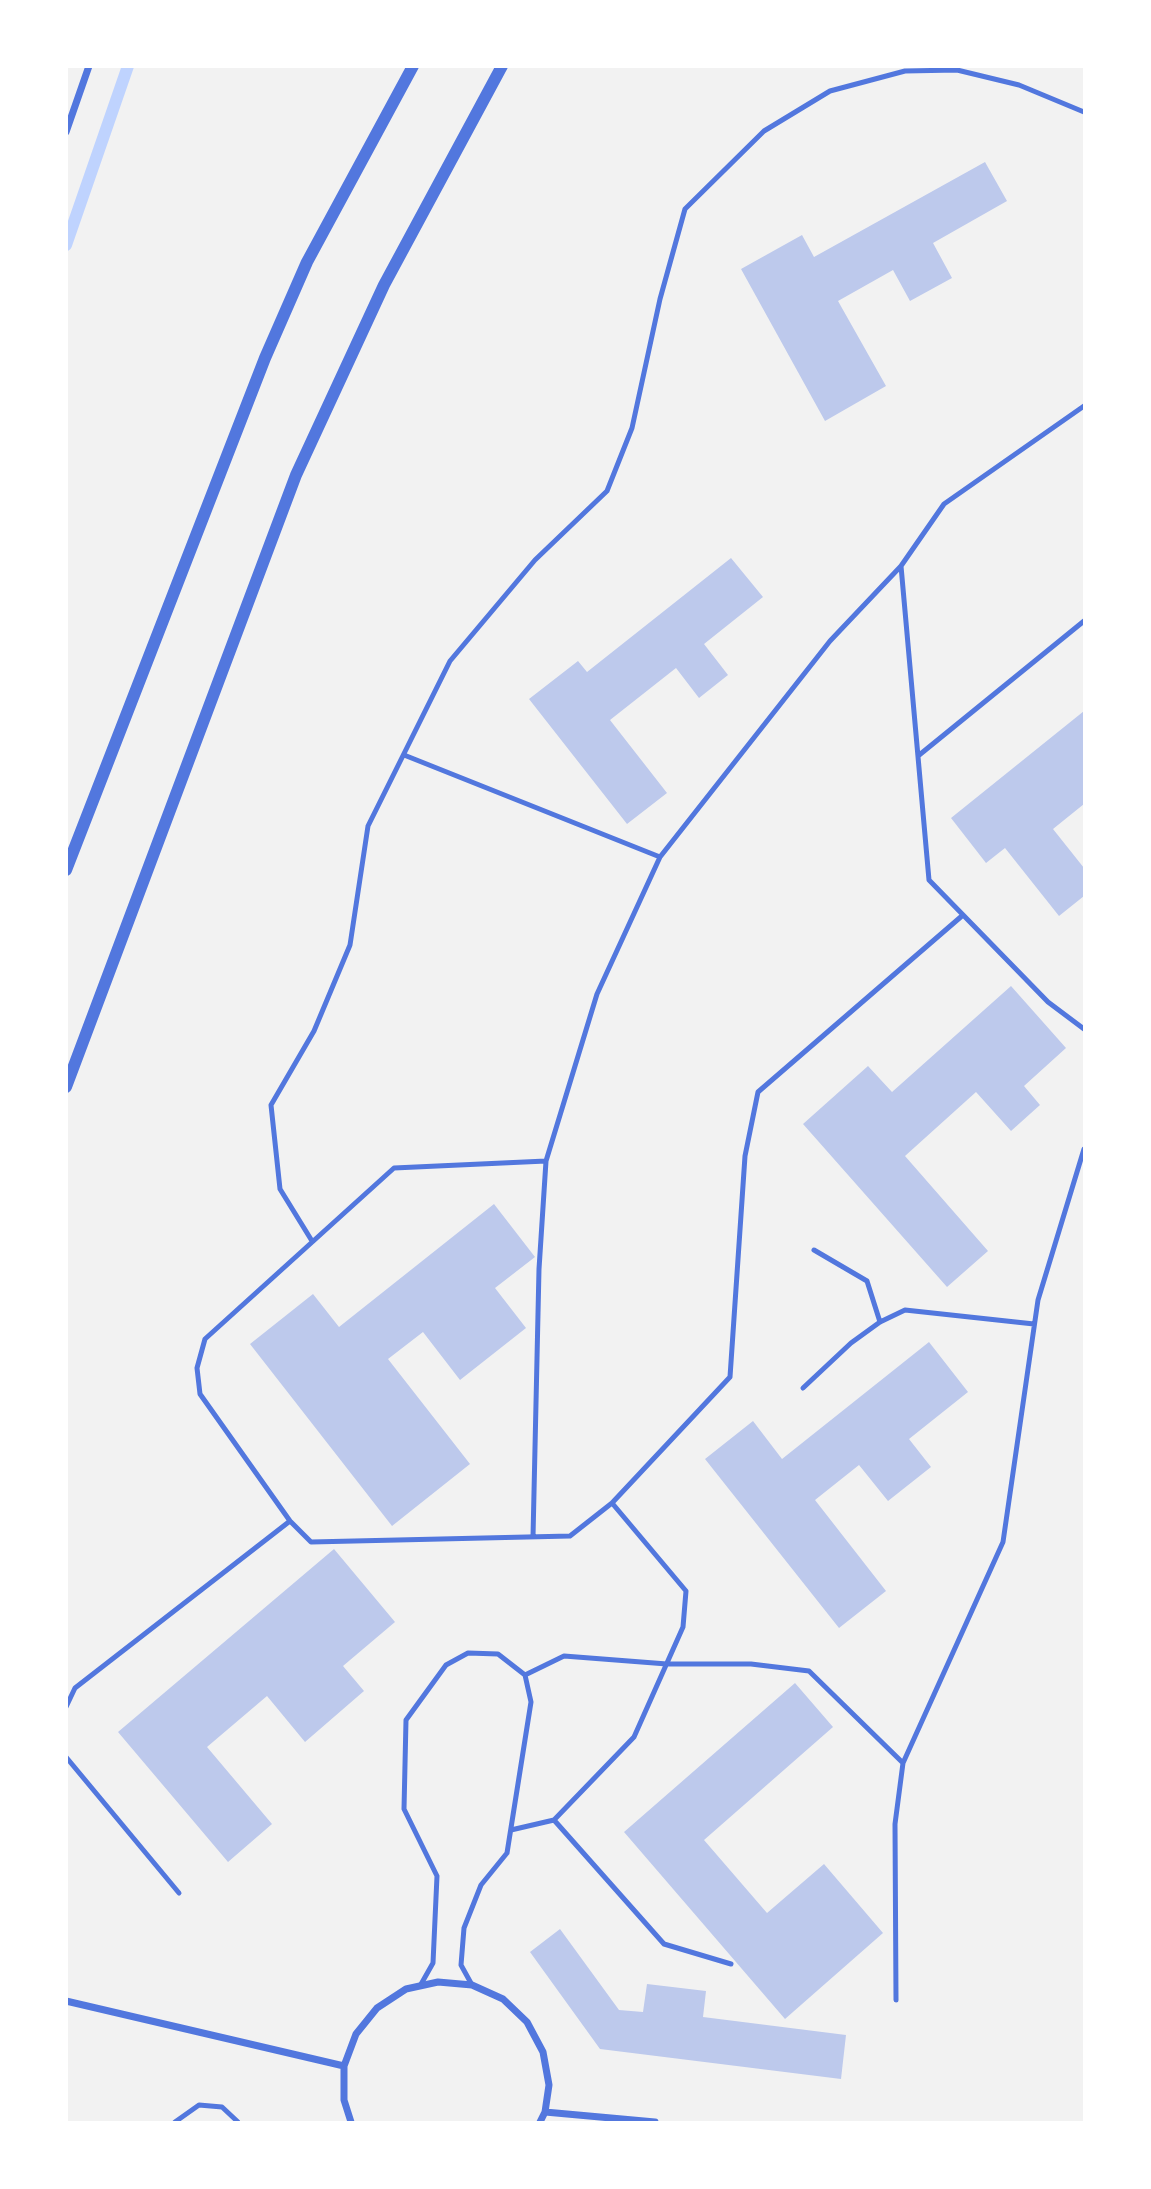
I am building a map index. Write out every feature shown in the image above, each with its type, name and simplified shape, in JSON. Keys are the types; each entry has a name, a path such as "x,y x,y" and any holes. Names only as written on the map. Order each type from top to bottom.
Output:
{"street":[{"path":"66,132 89,66"},
{"path":"66,870 265,358 307,262 413,66"},
{"path":"66,1087 296,475 384,285 502,66"},
{"path":"351,2123 344,2100 344,2066 356,2034 377,2008 405,1989 439,1982 472,1985 503,1999 527,2022 543,2052 549,2085 545,2112 540,2123"},
{"path":"66,2001 344,2066"},
{"path":"545,2112 655,2123"}],"lane":[{"path":"312,1241 281,1189 271,1105 314,1031 350,945 368,825 450,661 535,560 607,491 632,428 660,299 685,209 764,131 830,92 905,71 969,73 1019,85 1084,112"},
{"path":"533,1537 539,1269 546,1161 597,994 660,857 830,640 901,566 944,504 1084,407"},
{"path":"901,566 929,880 1048,1002 1084,1029"},
{"path":"918,756 1084,621"},
{"path":"404,755 660,857"},
{"path":"546,1161 394,1168 205,1339 197,1368 200,1394 290,1521 311,1542 570,1536 612,1503 730,1377 745,1156 758,1092 963,915"},
{"path":"896,2000 895,1824 903,1763 1003,1542 1038,1300 1084,1149"},
{"path":"814,1250 867,1281 880,1322"},
{"path":"803,1388 880,1322 905,1310 1034,1324"},
{"path":"511,1830 554,1820 634,1737 683,1627 686,1591 612,1503"},
{"path":"66,1707 75,1688 290,1521"},
{"path":"420,1986 433,1963 437,1876 404,1809 405,1720 446,1665 468,1653 498,1654 525,1675 531,1702 507,1853 481,1885 464,1928 461,1965 472,1985"},
{"path":"525,1675 564,1656 667,1664 751,1664 809,1671 903,1763"},
{"path":"66,1757 179,1893"},
{"path":"554,1820 664,1944 731,1964"},
{"path":"175,2123 199,2105 222,2107 238,2123"}],"building":[{"path":"985,162 1007,201 933,243 952,278 910,301 893,270 838,301 886,386 825,421 741,269 802,235 814,257"},
{"path":"731,558 763,597 704,644 728,675 699,698 676,668 610,720 667,793 627,824 529,699 578,661 587,672"},
{"path":"1084,711 1084,804 1053,829 1084,868 1084,896 1059,916 1005,848 986,863 951,818"},
{"path":"1011,986 1066,1048 1024,1086 1040,1105 1011,1131 976,1092 905,1156 988,1251 947,1287 803,1124 868,1066 892,1092"},
{"path":"494,1204 535,1257 495,1288 526,1328 460,1380 423,1332 388,1359 470,1464 392,1526 250,1344 313,1294 339,1327"},
{"path":"929,1342 968,1392 909,1439 931,1467 888,1501 859,1465 815,1500 886,1591 839,1628 705,1459 753,1421 782,1459"},
{"path":"334,1549 395,1622 343,1666 364,1691 305,1742 267,1696 207,1747 272,1824 228,1862 118,1732"},
{"path":"795,1683 833,1727 704,1840 767,1913 824,1864 883,1933 785,2019 624,1832"},
{"path":"560,1929 619,2010 643,2012 647,1984 706,1991 703,2017 846,2035 841,2079 600,2049 530,1952"}],"waterway":[{"path":"66,245 128,66"}]}
